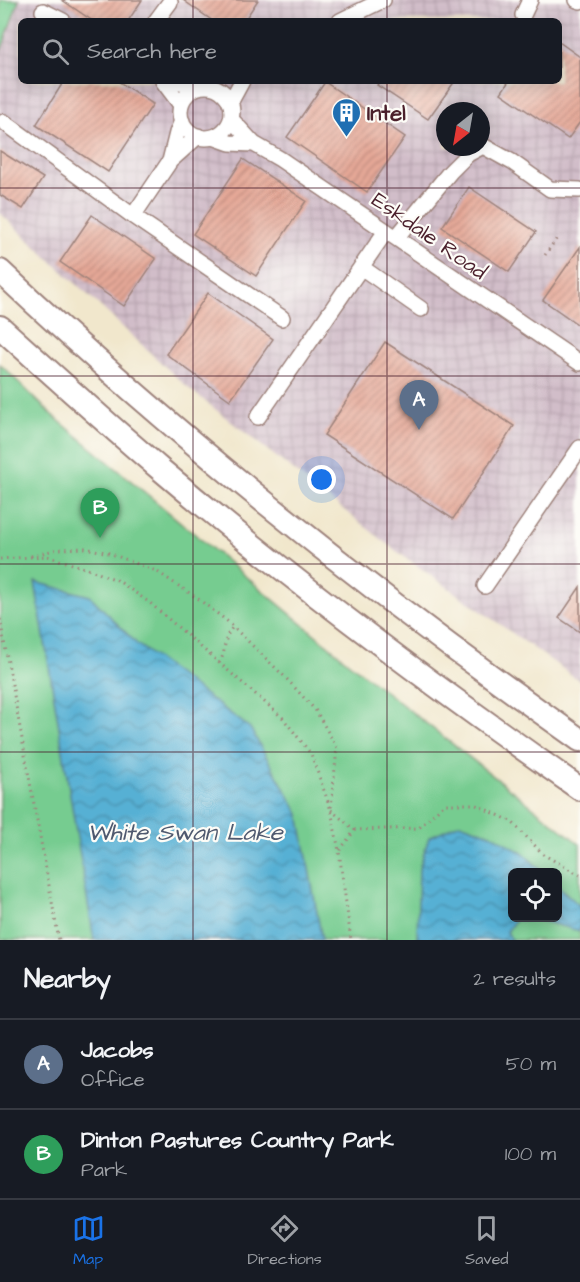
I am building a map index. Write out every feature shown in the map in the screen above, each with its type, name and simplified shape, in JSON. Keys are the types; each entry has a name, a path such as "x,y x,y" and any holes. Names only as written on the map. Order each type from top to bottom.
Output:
{"highway":[{"path":"0,271 100,363 172,425 344,566 478,668 580,740"},
{"path":"0,327 160,469 288,573 431,683 580,789"}],"street":[{"path":"523,15 530,0"},
{"path":"158,18 170,2"},
{"path":"346,18 375,2"},
{"path":"44,11 57,18"},
{"path":"165,84 181,105"},
{"path":"230,103 240,84"},
{"path":"170,161 206,137 224,130 231,119 230,103 226,96 207,85 191,91 181,105 180,113 186,128 191,133 206,137 230,143 254,144"},
{"path":"231,119 254,144"},
{"path":"133,216 170,161 182,121"},
{"path":"4,122 133,216 282,318"},
{"name":"Eskdale Road","path":"254,144 280,159 580,363"},
{"path":"258,417 361,267 468,154 483,146 512,162 550,189 580,190"},
{"path":"361,267 421,309"},
{"path":"485,586 580,448"}],"path":[{"path":"545,255 557,238"},
{"path":"24,558 58,549 85,548 110,553 156,571 171,580 233,627 285,677 316,711 337,748 331,810"},
{"path":"0,559 47,556 117,580 150,603 283,718 311,753 331,810 351,940"},
{"path":"0,619 59,940"},
{"path":"219,663 224,652 226,634 233,627"},
{"path":"331,810 355,830 419,828 444,804 474,804 511,821 544,855 580,875"},
{"path":"339,851 355,830"}],"shaded area":[{"path":"19,0 580,0 580,681 395,550 187,387 0,213 0,54"}],"green space":[{"path":"0,0 19,0 0,54"},
{"path":"0,364 51,414 348,662 580,844 580,940 0,940"}],"water":[{"name":"White Swan Lake","path":"35,582 90,596 137,644 250,728 299,814 322,940 94,940"},
{"path":"460,823 493,835 524,854 539,868 508,868 508,922 514,922 507,932 512,940 417,940 419,869 429,837"},
{"path":"562,890 580,906 580,931 546,922 562,922"}],"building":[{"path":"62,0 142,0 130,18 89,18"},
{"path":"183,0 258,0 246,18 209,18"},
{"path":"562,44 580,57 580,122 568,139 501,93 507,84 562,84"},
{"path":"62,84 123,84 153,104 108,172 36,125"},
{"name":"Intel","path":"324,84 328,84 405,137 367,192 287,137"},
{"path":"453,84 440,102 436,102 436,108 428,119 377,85"},
{"path":"0,151 43,178 23,209 0,195"},
{"path":"243,159 306,201 256,276 193,234"},
{"path":"469,187 536,232 509,272 442,227"},
{"path":"92,215 156,259 124,306 60,262"},
{"path":"580,247 580,326 543,300"},
{"path":"208,293 273,339 230,400 166,354"},
{"path":"385,342 514,426 453,519 324,435"},
{"path":"580,587 580,632 559,618"}],"place":[{"name":"Intel","path":"346,138"},
{"name":"Jacobs","path":"419,430"},
{"name":"Dinton Pastures Country Park","path":"100,538"}]}
